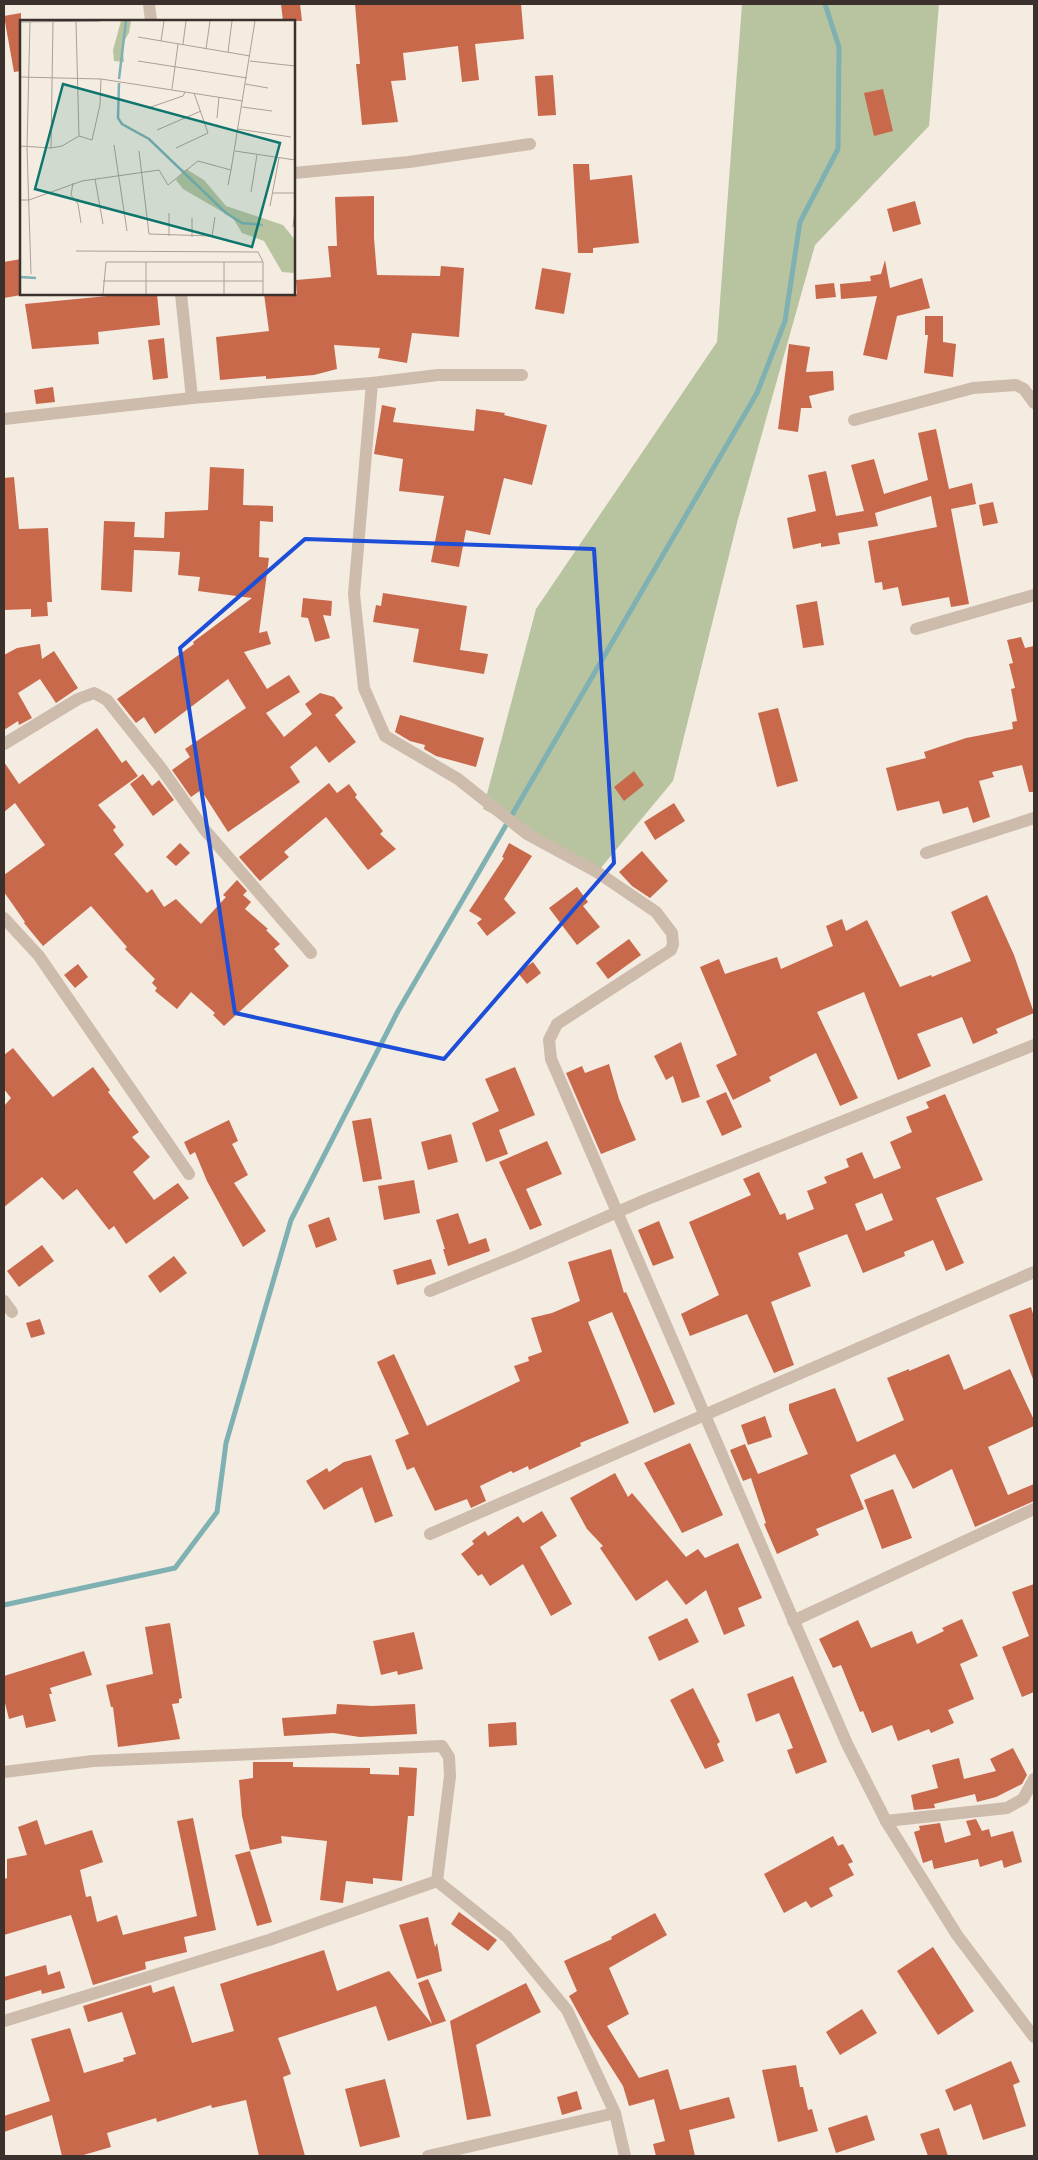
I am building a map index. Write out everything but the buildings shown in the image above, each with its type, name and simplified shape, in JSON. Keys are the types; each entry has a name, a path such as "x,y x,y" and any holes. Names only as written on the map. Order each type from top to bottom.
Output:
{"street":[{"path":"149,4 151,20"},
{"path":"295,173 409,162 530,144"},
{"path":"181,295 192,398"},
{"path":"4,419 192,398 372,383 438,375 522,375"},
{"path":"372,383 354,594 364,688 385,736 458,779 527,834 597,872 656,912 672,933 674,944 671,950 557,1024 549,1040 551,1059 706,1413 847,1744 886,1821 957,1935 1034,2037"},
{"path":"854,420 973,388 1016,385 1024,389 1034,403"},
{"path":"916,628 1034,595"},
{"path":"4,744 78,699 94,693 107,700 161,768 204,829 312,953"},
{"path":"926,853 1034,818"},
{"path":"4,918 39,956 189,1174"},
{"path":"430,1290 618,1213 645,1200 1034,1045"},
{"path":"430,1534 1034,1272"},
{"path":"4,1301 12,1312"},
{"path":"794,1621 1034,1509"},
{"path":"4,1772 93,1761 442,1746 449,1757 450,1776 437,1881"},
{"path":"886,1821 1007,1808 1023,1799 1034,1779"},
{"path":"4,2021 269,1940 437,1881"},
{"path":"437,1881 507,1937 567,2010 615,2113 625,2156"},
{"path":"428,2156 615,2113"}],"highlighted area":[{"path":"305,539 594,549 614,863 444,1059 235,1013 180,648"}],"green space":[{"path":"742,4 939,4 929,126 815,245 738,519 673,781 600,869 483,809 536,609 717,342"}],"waterway":[{"path":"4,1605 175,1568 217,1512 226,1443 291,1220 398,1011 757,393 785,321 800,222 838,149 839,47 825,4"}]}
